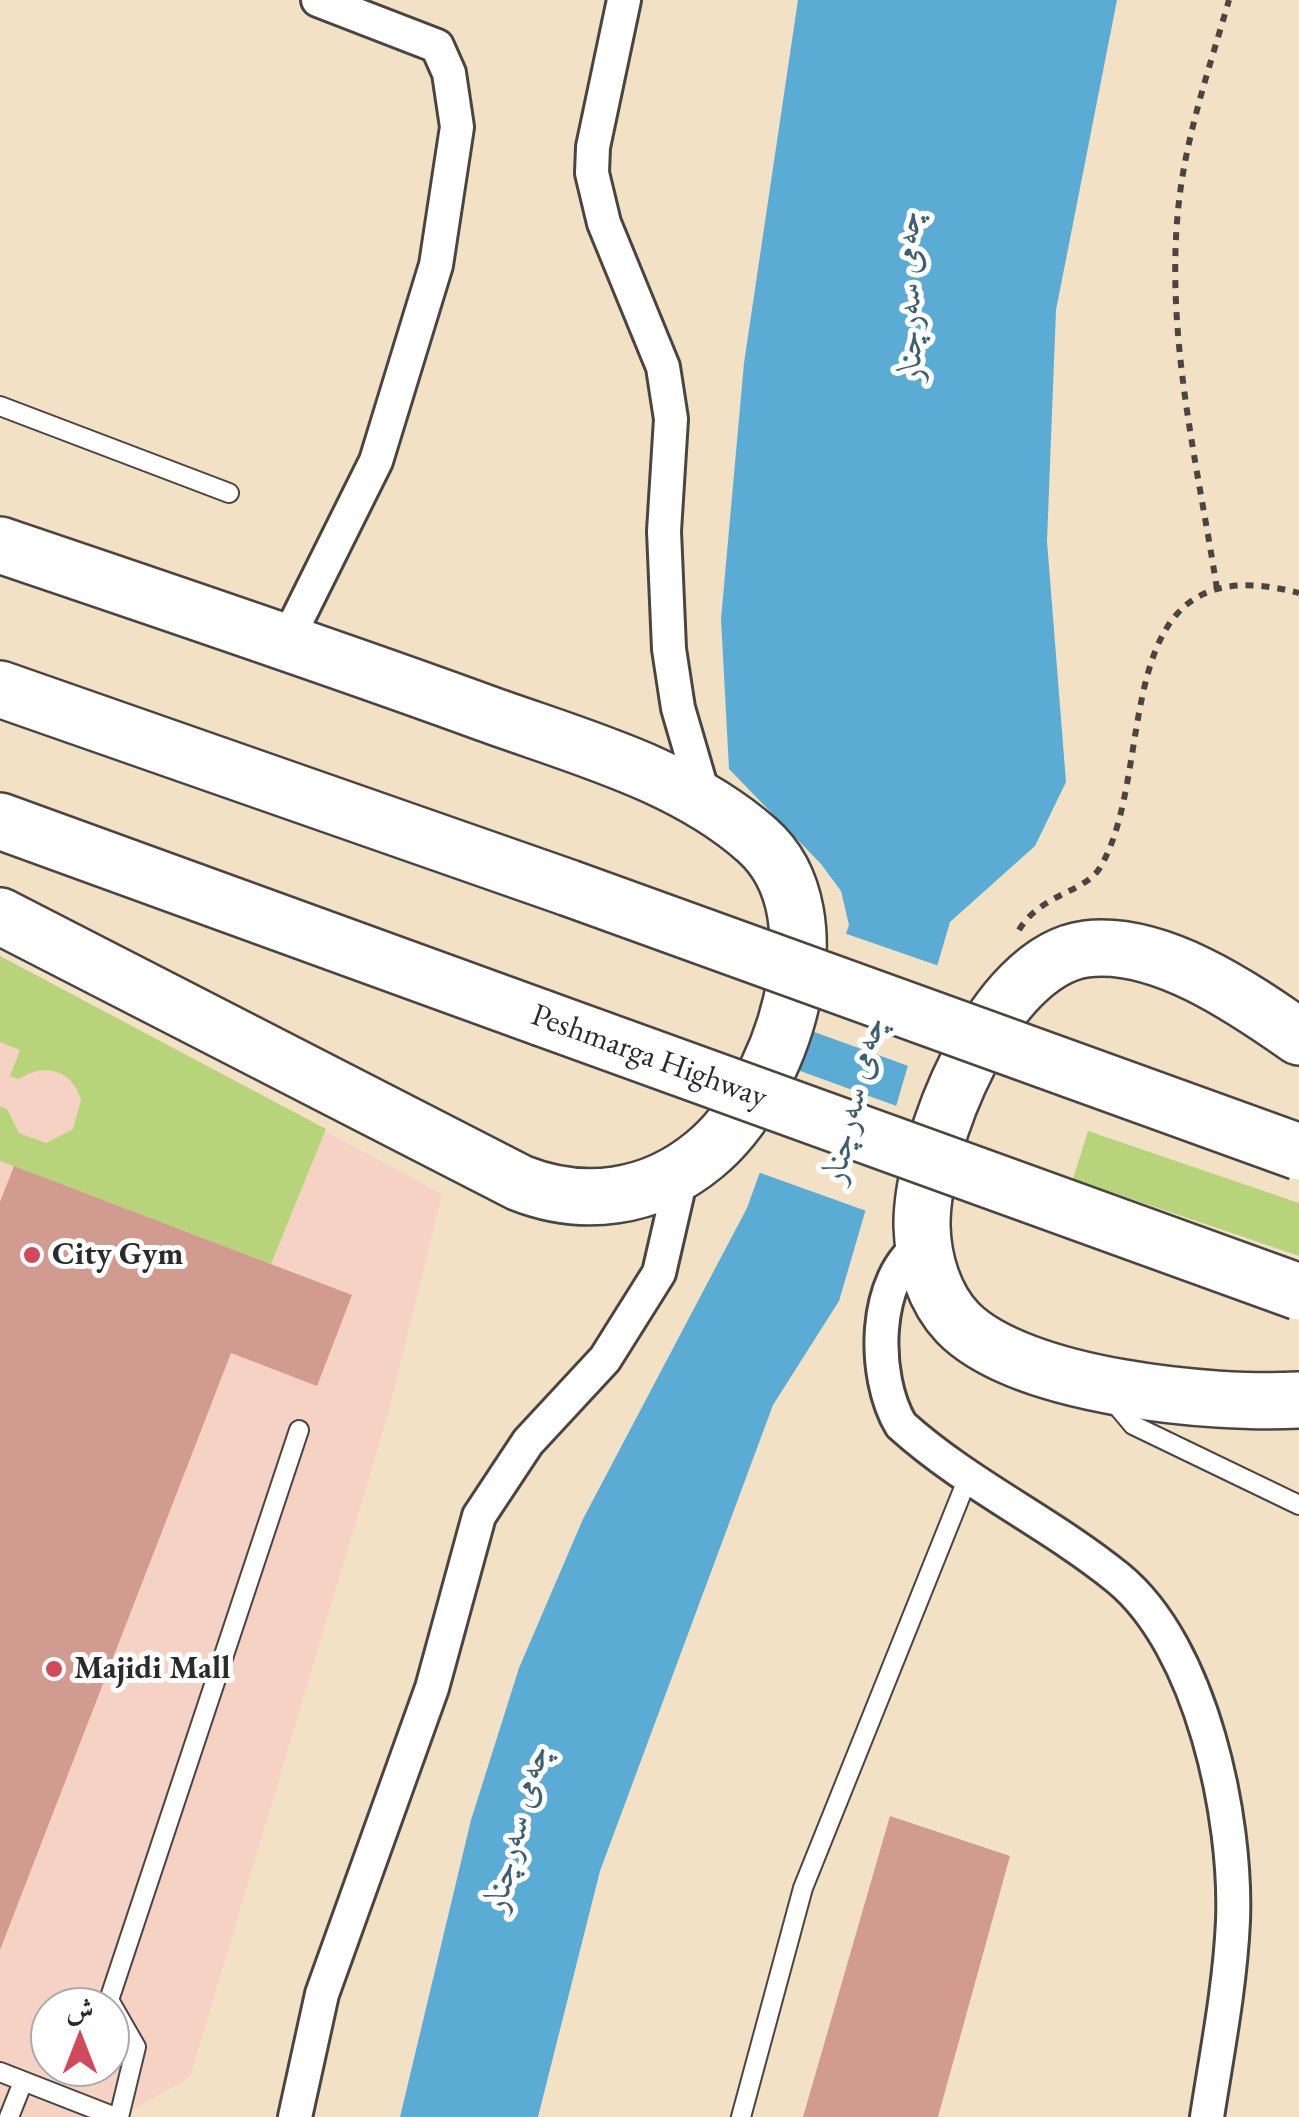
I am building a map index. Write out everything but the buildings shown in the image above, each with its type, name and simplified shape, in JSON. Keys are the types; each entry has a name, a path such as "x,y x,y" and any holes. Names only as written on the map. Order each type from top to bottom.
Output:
{"highway":[{"path":"0,545 286,642 619,762 706,804 756,838 778,861 794,890 800,935 791,999 762,1075 718,1142 683,1170 627,1194 578,1199 545,1193 0,916"},
{"path":"0,689 569,888 1299,1152"},
{"name":"Peshmarga Highway","path":"0,821 1299,1292"},
{"path":"1299,1037 1206,981 1116,950 1088,949 1063,956 1034,972 1013,992 979,1047 945,1123 927,1177 923,1244 935,1288 958,1324 1030,1364 1192,1398 1299,1400"}],"street":[{"path":"286,642 376,461 436,264 457,127 449,73 437,46 318,0"},
{"path":"624,0 593,147 592,173 604,224 663,368 671,419 664,530 669,649 678,708 706,804"},
{"path":"295,2117 322,1994 432,1688 479,1516 528,1442 605,1359 659,1273 683,1170"},
{"path":"923,1244 909,1253 890,1279 883,1384 901,1425 1120,1579 1163,1633 1194,1696 1223,1806 1233,1917 1230,1972 1207,2117"}],"lane":[{"path":"0,406 229,493"},
{"path":"1102,1382 1113,1406 1133,1425 1299,1505"},
{"path":"0,2072 117,2117 136,2047 109,2000 299,1430"},
{"path":"741,2117 803,1888 969,1475"},
{"path":"9,2117 23,2082"}],"path":[{"path":"1217,589 1179,353 1174,277 1179,201 1192,126 1229,0"},
{"path":"1013,992 1015,939 1028,916 1052,897 1090,880 1102,865 1120,810 1154,647 1180,612 1217,589 1261,583 1299,593"}],"shaded area":[{"path":"0,956 442,1194 388,1414 190,2077 121,2117 0,2117"}],"green space":[{"path":"0,956 326,1129 271,1264 0,1161 0,1106 7,1109 19,1133 46,1143 73,1129 81,1100 71,1082 56,1072 38,1071 19,1079 10,1076 20,1050 0,1042"},
{"path":"1088,1131 1299,1203 1299,1256 1073,1179"}],"water":[{"name":"چەمی سەرچنار","path":"798,0 1117,0 1056,310 1047,541 1066,782 1035,846 950,922 839,1301 773,1405 600,1871 538,2117 400,2117 471,1820 519,1668 583,1519 747,1208 849,925 841,891 821,864 729,769 721,619 744,363"}],"pier":[{"path":"841,932 942,967 914,1068 806,1029"},
{"path":"792,1068 902,1108 872,1213 755,1171"}],"place":[{"name":"City Gym","path":"32,1255"},
{"name":"Majidi Mall","path":"54,1669"}]}
